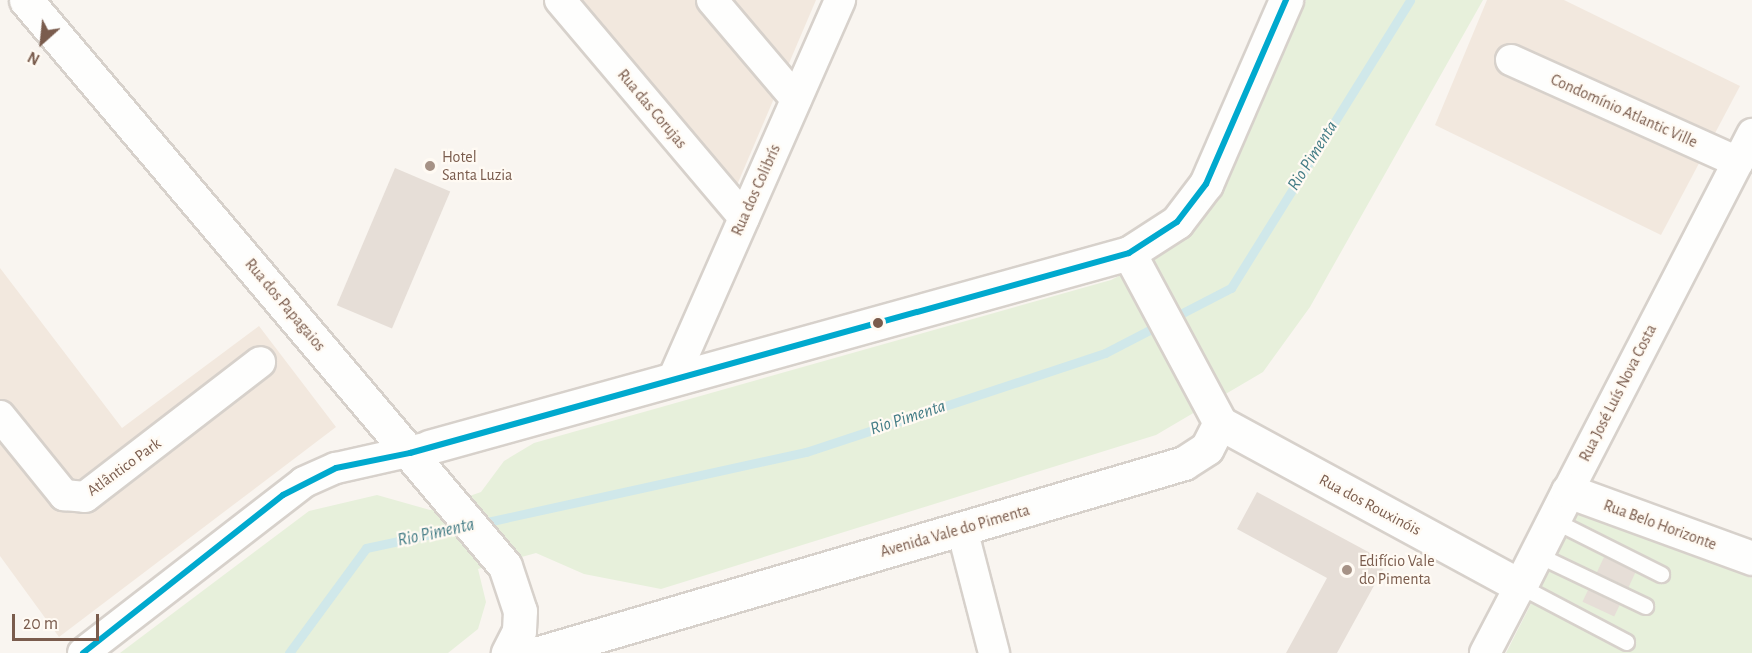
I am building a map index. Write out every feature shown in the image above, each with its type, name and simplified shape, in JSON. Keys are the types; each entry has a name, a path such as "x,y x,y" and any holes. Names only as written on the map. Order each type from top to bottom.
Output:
{"street":[{"name":"Rua dos Papagaios","path":"26,0 419,450 440,488 505,566 520,622"},
{"name":"Rua das Corujas","path":"560,0 744,218"},
{"path":"712,0 796,99"},
{"name":"Rua dos Colibrís","path":"673,379 840,0"},
{"path":"83,653 304,482 361,461 419,450 1129,253 1177,222 1206,184 1286,0"},
{"name":"Condomínio Atlantic Ville","path":"1510,60 1738,162"},
{"name":"Rua José Luís Nova Costa","path":"1485,653 1752,134"},
{"path":"1129,253 1220,423"},
{"name":"Atlântico Park","path":"0,416 64,495 86,497 260,363"},
{"name":"Avenida Vale do Pimenta","path":"539,653 583,646 1184,463 1207,448 1220,423"},
{"name":"Rua dos Rouxinóis","path":"1220,423 1520,586"},
{"name":"Rua Belo Horizonte","path":"1568,491 1752,558"},
{"path":"962,529 994,653"},
{"path":"508,653 520,622 583,646"}],"lane":[{"path":"1553,520 1661,574"},
{"path":"1536,554 1645,606"},
{"path":"1520,586 1626,642"}],"shaded area":[{"path":"581,0 816,0 737,185"},
{"path":"1487,0 1564,0 1740,86 1661,235 1435,125"},
{"path":"0,268 122,428 259,326 336,427 59,637 0,556"}],"green space":[{"path":"1306,0 1483,0 1310,307 1263,372 1156,435 661,589 584,574 536,553 478,569 486,602 478,629 448,653 120,653 309,511 377,495 430,510 481,492 504,461 534,443 1111,280 1162,254 1193,228 1223,180"},
{"path":"1577,513 1752,578 1752,653 1506,653"}],"building":[{"path":"395,168 450,191 392,329 337,305"},
{"name":"Edifício Vale do Pimenta","path":"1257,492 1387,562 1337,653 1286,653 1327,578 1237,529"},
{"path":"1604,557 1636,572 1629,587 1597,572"},
{"path":"1588,590 1620,605 1614,617 1583,602"}],"waterway":[{"name":"Rio Pimenta","path":"478,524 806,452 1105,353 1231,288 1410,0"},
{"name":"Rio Pimenta","path":"289,653 366,548 464,527"}],"transit line":[{"path":"83,653 283,495 336,468 410,453 1129,253 1177,222 1206,184 1286,0"}],"place":[{"name":"Hotel Santa Luzia","path":"430,166"},
{"name":"Edifício Vale do Pimenta","path":"1347,570"}]}
